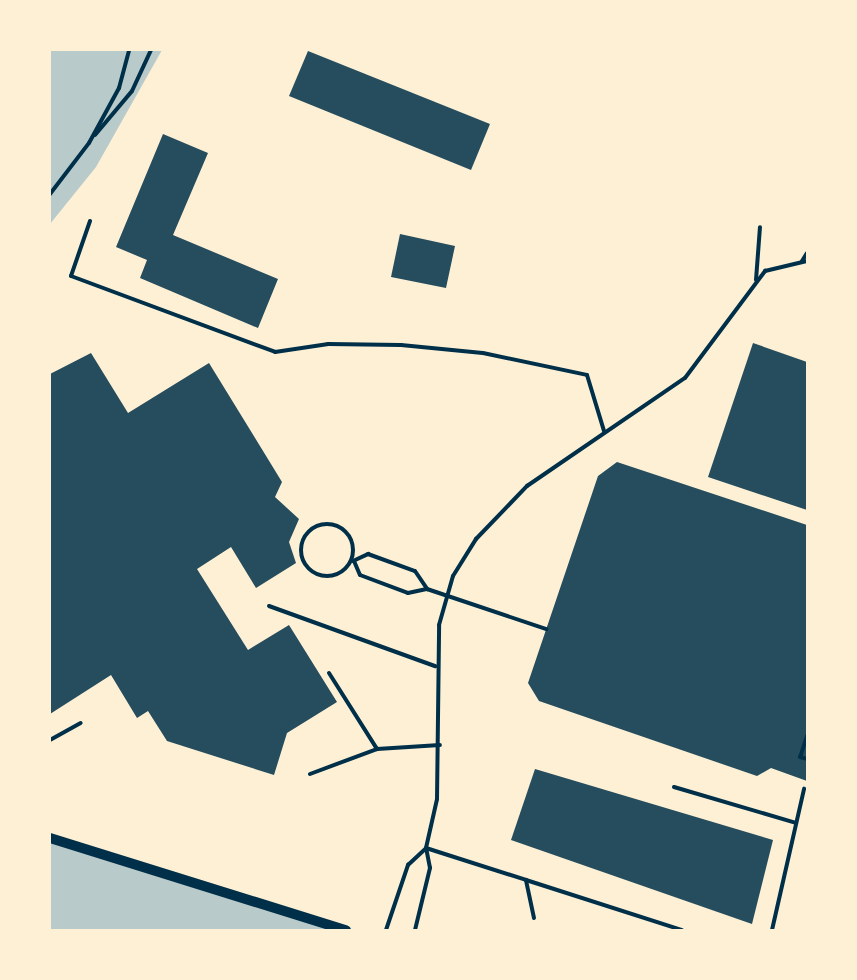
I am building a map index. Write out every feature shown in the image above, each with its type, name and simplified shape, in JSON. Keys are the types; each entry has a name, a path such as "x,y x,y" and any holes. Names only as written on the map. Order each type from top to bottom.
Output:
{"main road":[{"path":"50,838 346,930"}],"lane":[{"path":"89,142 119,88 129,50"},
{"path":"50,194 89,142 132,91 151,50"},
{"path":"90,221 71,276 274,352 328,344 401,345 483,353 587,375 604,431"},
{"path":"756,280 760,227"},
{"path":"415,930 430,868 426,848 437,799 440,745 435,666 446,594 476,539 520,493 604,431 685,378 756,280 778,265 805,261 807,253"},
{"path":"427,589 415,571 368,554 352,561 339,573 321,575 302,558 303,540 322,524 338,526 350,537 352,561 360,575 408,593 427,589 446,594 546,629"},
{"path":"270,606 435,666"},
{"path":"329,673 377,749"},
{"path":"50,740 81,723"},
{"path":"807,736 800,757 807,759"},
{"path":"310,774 377,749 440,745"},
{"path":"674,787 796,823"},
{"path":"772,930 804,789"},
{"path":"426,848 682,930"},
{"path":"386,930 408,865 426,848"},
{"path":"526,880 534,918"}],"shaded area":[{"path":"50,50 162,50 96,167 50,224"},
{"path":"50,838 346,930 50,930"}],"building":[{"path":"308,51 490,124 471,170 289,96"},
{"path":"163,134 208,153 173,235 278,279 258,328 140,278 147,260 116,247"},
{"path":"400,234 455,246 446,288 391,277"},
{"path":"753,343 807,362 807,510 708,477"},
{"path":"91,353 128,413 209,363 282,482 275,497 299,519 289,542 296,563 256,588 231,547 197,569 248,650 289,625 337,702 287,733 274,775 167,741 148,711 137,718 111,675 50,714 50,374"},
{"path":"617,462 807,525 807,781 771,768 757,776 539,701 528,683 598,476"},
{"path":"535,769 773,840 752,924 511,840"}]}
